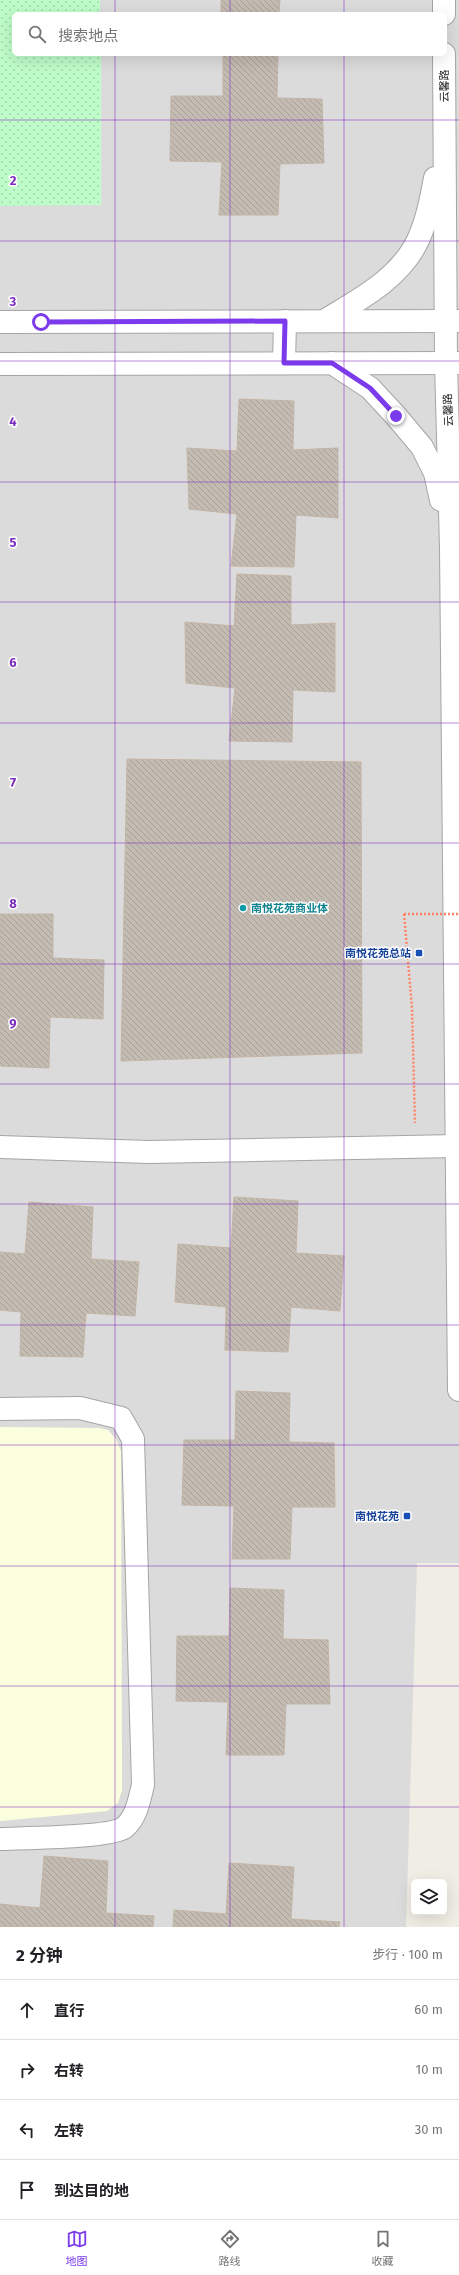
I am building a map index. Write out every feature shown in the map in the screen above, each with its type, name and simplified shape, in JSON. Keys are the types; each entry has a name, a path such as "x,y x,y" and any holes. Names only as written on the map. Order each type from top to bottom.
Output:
{"street":[{"path":"444,0 444,12"},
{"name":"云馨路","path":"444,56 452,136 452,363 455,548 456,1146 459,1390"},
{"path":"324,321 370,292 400,267 418,241 452,136"},
{"path":"284,363 285,321"},
{"path":"0,322 453,321"},
{"path":"332,363 370,388 422,447 435,472 455,548"},
{"path":"0,364 452,363"},
{"path":"0,1147 149,1152 456,1146"},
{"path":"0,1409 80,1408 121,1418 133,1439 143,1785 137,1810 124,1828 104,1834 0,1839"}],"path":[{"path":"415,1146 412,1008 404,914 459,914"}],"shaded area":[{"name":"南悦花苑","path":"0,0 459,0 459,1563 417,1563 406,1927 0,1927"},
{"path":"0,1427 99,1428 108,1430 116,1439 121,1451 122,1790 118,1803 107,1811 0,1821"}],"green space":[{"path":"0,0 100,0 100,12 12,12 12,56 101,56 101,205 0,206"}],"building":[{"path":"221,0 280,0 279,12 221,12"},
{"path":"223,56 278,56 277,98 322,99 324,163 280,164 278,215 219,215 222,162 170,161 171,96 223,96"},
{"path":"239,399 294,401 293,450 338,448 338,518 296,515 294,567 231,566 237,514 189,509 187,448 237,451"},
{"path":"237,574 291,576 291,625 335,623 335,692 293,690 292,742 229,741 235,688 186,683 185,622 234,626"},
{"name":"南悦花苑商业体","path":"127,759 361,762 362,1053 121,1061"},
{"path":"0,914 53,914 53,958 104,960 103,1019 50,1017 49,1068 0,1066"},
{"path":"234,1197 298,1201 296,1253 344,1256 340,1311 291,1307 288,1352 225,1350 226,1307 175,1302 178,1244 231,1248"},
{"path":"29,1202 93,1207 91,1259 139,1262 135,1316 86,1313 83,1357 20,1356 21,1312 0,1310 0,1252 25,1254"},
{"path":"236,1391 290,1393 289,1442 334,1443 335,1507 292,1507 290,1559 232,1559 234,1506 182,1505 184,1440 235,1440"},
{"path":"230,1588 284,1590 283,1639 328,1640 330,1704 286,1704 284,1755 226,1755 228,1702 176,1701 177,1636 229,1636"},
{"path":"44,1856 108,1861 106,1913 154,1916 153,1927 0,1927 0,1904 40,1908"},
{"path":"229,1863 294,1867 291,1919 340,1922 339,1927 173,1927 174,1910 226,1914"}],"place":[{"name":"南悦花苑商业体","path":"243,908"},
{"name":"南悦花苑总站","path":"419,953"},
{"name":"南悦花苑","path":"407,1516"}],"route":[{"path":"41,322 285,321 284,363 332,363 370,388 396,416"}]}
